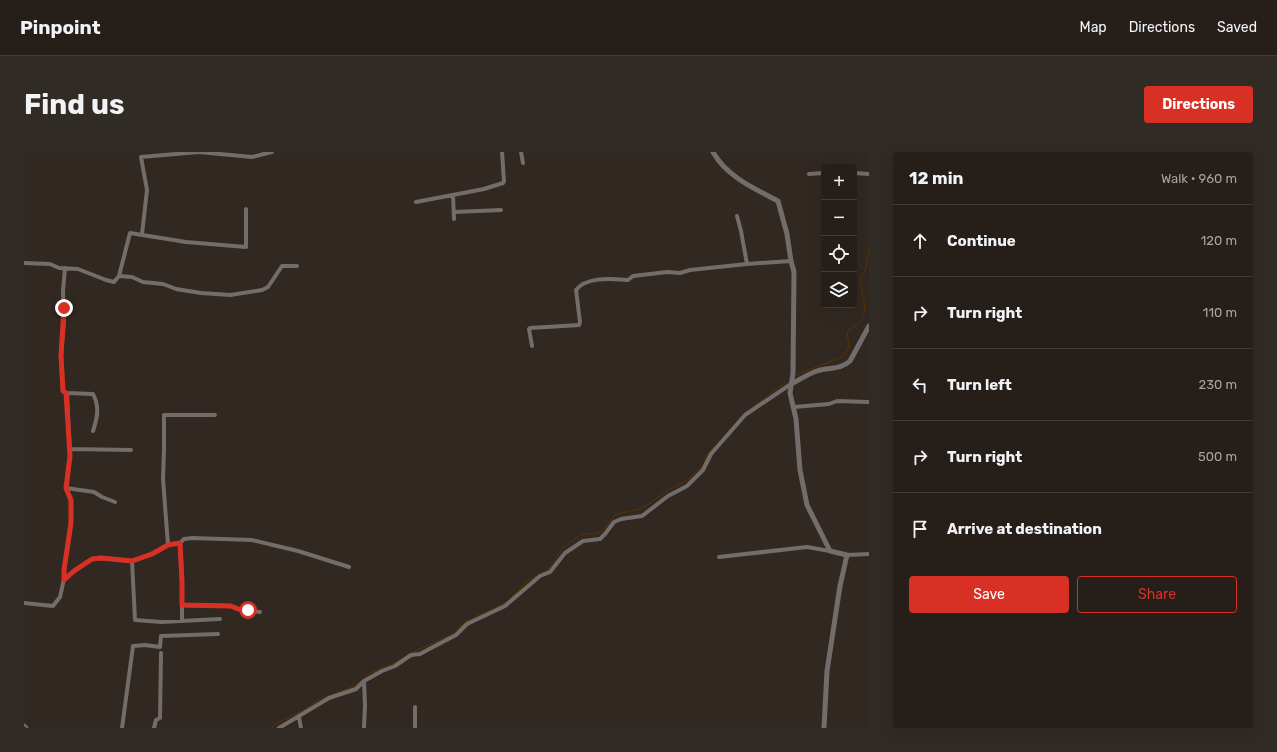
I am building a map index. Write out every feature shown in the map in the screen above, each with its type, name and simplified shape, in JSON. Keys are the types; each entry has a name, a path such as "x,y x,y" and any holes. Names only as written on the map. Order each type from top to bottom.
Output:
{"street":[{"path":"142,234 147,190 141,157 199,152 252,157 272,152"},
{"path":"416,202 484,189 503,183 502,152"},
{"path":"521,152 523,163"},
{"path":"713,152 721,164 739,179 778,201 787,234 794,272 793,373 790,393 796,419 800,470 807,505 830,551"},
{"path":"810,174 821,173"},
{"path":"857,173 869,174"},
{"path":"453,195 454,219"},
{"path":"24,262 50,264 59,268 86,272 114,282 119,276 130,233 186,242 246,248 246,209"},
{"path":"454,212 501,210"},
{"path":"736,216 741,231 747,264"},
{"path":"532,346 530,328 580,323 576,290 584,283 594,280 628,280 633,276 667,272 680,273 690,270 791,261"},
{"path":"119,276 132,277 143,282 162,284 176,289 201,293 230,295 262,290 268,287 282,266 297,266"},
{"path":"24,603 53,606 60,597 64,580 64,570 71,523 71,500 66,488 70,456 66,393 63,391 61,355 64,321 63,291 65,268"},
{"path":"279,728 328,698 356,689 364,681 395,666 411,655 420,654 433,648 456,635 467,624 505,606 540,576 550,572 565,553 583,541 600,539 614,522 621,519 642,516 668,496 687,486 700,474 711,454 746,415 791,384 818,370 846,365 850,361 869,326"},
{"path":"66,393 93,394 96,399 98,415 93,431"},
{"path":"794,407 829,404 837,401 869,402"},
{"path":"168,545 163,479 164,415 215,415"},
{"path":"69,449 131,450"},
{"path":"66,488 94,492 102,497 116,502"},
{"path":"64,580 92,559 101,558 132,561 152,554 168,545 180,543 184,539 192,538 252,540 298,551 349,567"},
{"path":"180,543 182,620"},
{"path":"720,557 807,548 847,555 869,554"},
{"path":"824,728 827,671 840,586 847,555"},
{"path":"132,561 135,620 161,622 220,619"},
{"path":"182,605 231,606 238,609 260,612"},
{"path":"122,728 133,646 145,645 160,647 161,636 218,634"},
{"path":"154,728 156,720 160,718 161,653"},
{"path":"364,681 364,727"},
{"path":"415,707 415,728"},
{"path":"299,717 301,728"}],"waterway":[{"path":"796,375 842,357 847,351 849,346 847,332 861,321 863,316 864,300 860,279 866,269 869,248"},
{"path":"756,405 785,383"},
{"path":"542,573 547,571 563,548 582,534 595,534 601,532 616,514 637,510 649,504 665,492 686,481 703,466 706,456 716,445"},
{"path":"511,598 529,580 537,576"},
{"path":"363,679 370,673 451,635 465,622 507,602"},
{"path":"272,728 275,724 304,710 320,699 355,686 361,681"}],"route":[{"path":"64,308 61,372 63,391 66,393 69,430 70,456 66,488 71,500 71,523 64,570 64,580 92,559 101,558 132,561 152,554 168,545 180,543 182,605 219,605 248,610"}]}
